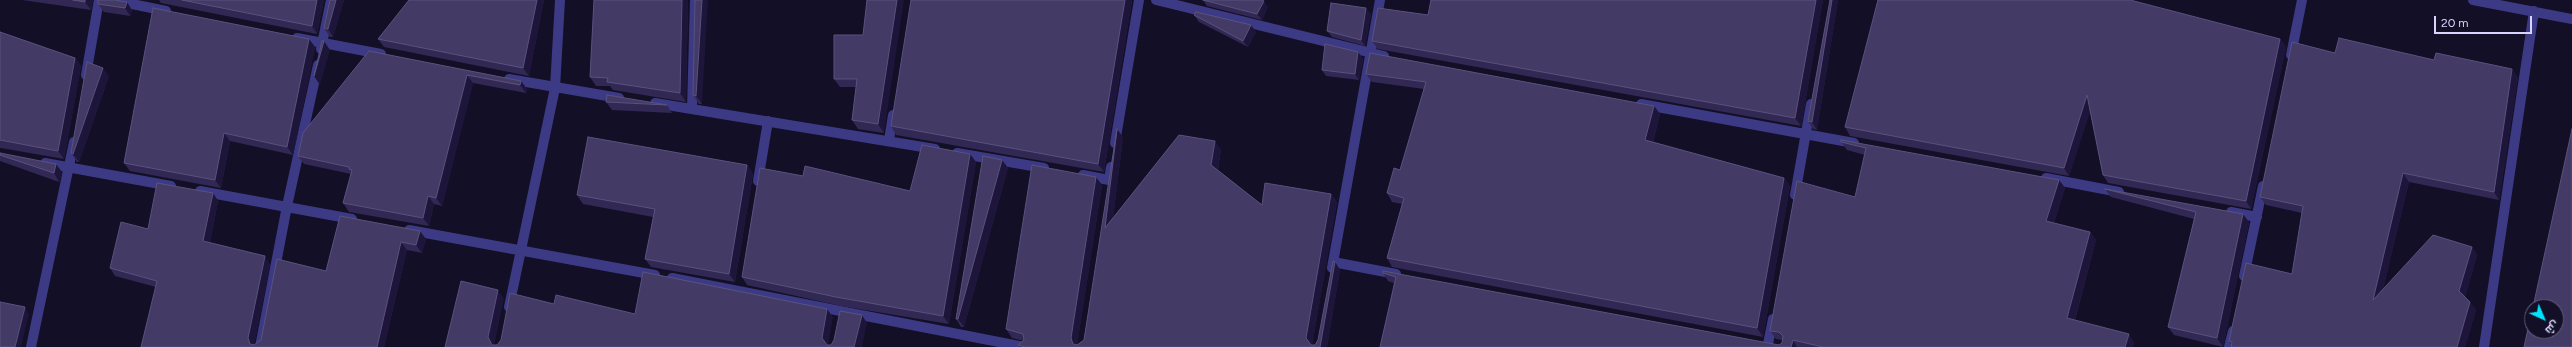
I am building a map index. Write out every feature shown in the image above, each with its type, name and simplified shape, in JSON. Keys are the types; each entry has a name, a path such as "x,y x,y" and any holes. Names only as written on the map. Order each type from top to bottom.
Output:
{"street":[{"path":"84,84 99,0"},
{"path":"113,0 175,13"},
{"path":"260,347 287,206 331,0"},
{"path":"506,317 554,88 560,0"},
{"path":"692,109 694,0"},
{"path":"1070,173 1109,184 1139,0"},
{"path":"1156,0 1371,54 1393,58"},
{"path":"1330,277 1380,0"},
{"path":"2289,62 2302,0"},
{"path":"2472,0 2572,19"},
{"path":"2484,347 2534,11"},
{"path":"284,35 392,56"},
{"path":"500,78 631,100"},
{"path":"1793,204 1812,97"},
{"path":"889,140 896,101"},
{"path":"1628,101 1868,145"},
{"path":"646,102 889,140 983,161 1054,170"},
{"path":"757,190 768,121"},
{"path":"31,347 76,129"},
{"path":"31,160 365,221"},
{"path":"2039,177 2132,194"},
{"path":"2242,286 2265,178"},
{"path":"2218,210 2257,217"},
{"path":"396,227 520,251 740,286 839,316 955,328 1024,347"},
{"path":"1333,262 1403,275"},
{"path":"1768,344 1775,305"},
{"path":"2230,347 2234,324"}],"building":[{"path":"73,0 85,0 85,2"},
{"path":"98,0 127,2 125,8 98,4"},
{"path":"182,0 317,0 312,26"},
{"path":"330,0 336,0 328,29 324,28"},
{"path":"409,0 537,0 523,68 378,39"},
{"path":"594,0 682,0 680,93 607,82 608,78 590,77"},
{"path":"695,0 702,0 696,96 693,95"},
{"path":"867,0 897,0 878,124 852,120 857,79 834,79 834,35 863,35"},
{"path":"911,0 1125,0 1098,164 891,126"},
{"path":"1203,0 1262,0 1264,1 1257,14"},
{"path":"1431,0 1816,0 1795,118 1372,41 1378,8 1428,15"},
{"path":"1830,0 1832,0 1812,122 1808,121"},
{"path":"1878,0 2130,0 2280,39 2246,201 2103,175 2087,95 2064,168 1845,127"},
{"path":"1331,3 1366,8 1361,40 1327,31"},
{"path":"153,8 309,39 287,147 224,133 215,180 124,163"},
{"path":"1196,12 1251,25 1243,41 1194,15"},
{"path":"0,32 75,58 58,151 0,140"},
{"path":"2339,38 2434,60 2436,53 2512,69 2494,192 2403,173 2373,300 2433,235 2472,247 2459,291 2470,302 2457,347 2231,347 2232,342 2229,341 2246,263 2292,274 2303,206 2260,197 2292,42 2335,53"},
{"path":"322,41 324,41 314,76"},
{"path":"1325,44 1358,52 1355,74 1322,70"},
{"path":"369,51 521,81 520,85 467,75 436,198 428,196 423,218 343,203 352,170 349,169 349,167 298,156 303,133"},
{"path":"1370,53 1654,106 1645,140 1784,178 1757,328 1387,258 1404,198 1387,193 1394,168 1400,170 1426,82 1366,74"},
{"path":"87,62 103,68 73,154 71,153"},
{"path":"607,95 667,105 606,102"},
{"path":"1117,129 1105,228 1179,135 1215,141 1211,165 1262,205 1265,183 1331,194 1306,338 1311,345 1315,345 1318,340 1333,261 1335,262 1320,347 1025,347 1018,345 1024,340 1023,334 1006,329 1032,165 1096,177 1071,338 1073,344 1077,345 1084,340"},
{"path":"2572,129 2572,347 2524,347 2526,339 2564,339 2564,299 2535,299"},
{"path":"588,137 747,165 729,274 645,259 655,209 577,195"},
{"path":"1841,140 2059,180 2046,221 2090,232 2067,318 2129,334 2125,347 1823,347 1793,340 1791,347 1380,347 1396,277 1383,273 1383,271 1779,345 1782,343 1783,336 1779,332 1770,331 1797,181 1855,197 1866,148 1841,142"},
{"path":"922,145 970,154 943,316 836,297 742,277 760,168 803,176 805,166 910,191"},
{"path":"0,153 56,164 54,173 0,155"},
{"path":"983,156 1002,160 958,319 956,319"},
{"path":"157,183 213,193 203,241 265,256 248,338 250,344 254,345 261,340 277,259 326,271 340,216 420,231 416,245 401,242 377,347 141,347 157,281 110,268 121,222 148,229"},
{"path":"2105,189 2243,214 2217,338 2168,327 2196,212"},
{"path":"643,272 827,309 822,338 827,345 831,345 834,340 840,311 862,315 854,347 445,347 461,281 498,290 488,337 492,345 497,345 501,340 510,293 554,304 556,295 635,314"},
{"path":"0,302 25,307 15,347 0,347"}]}
